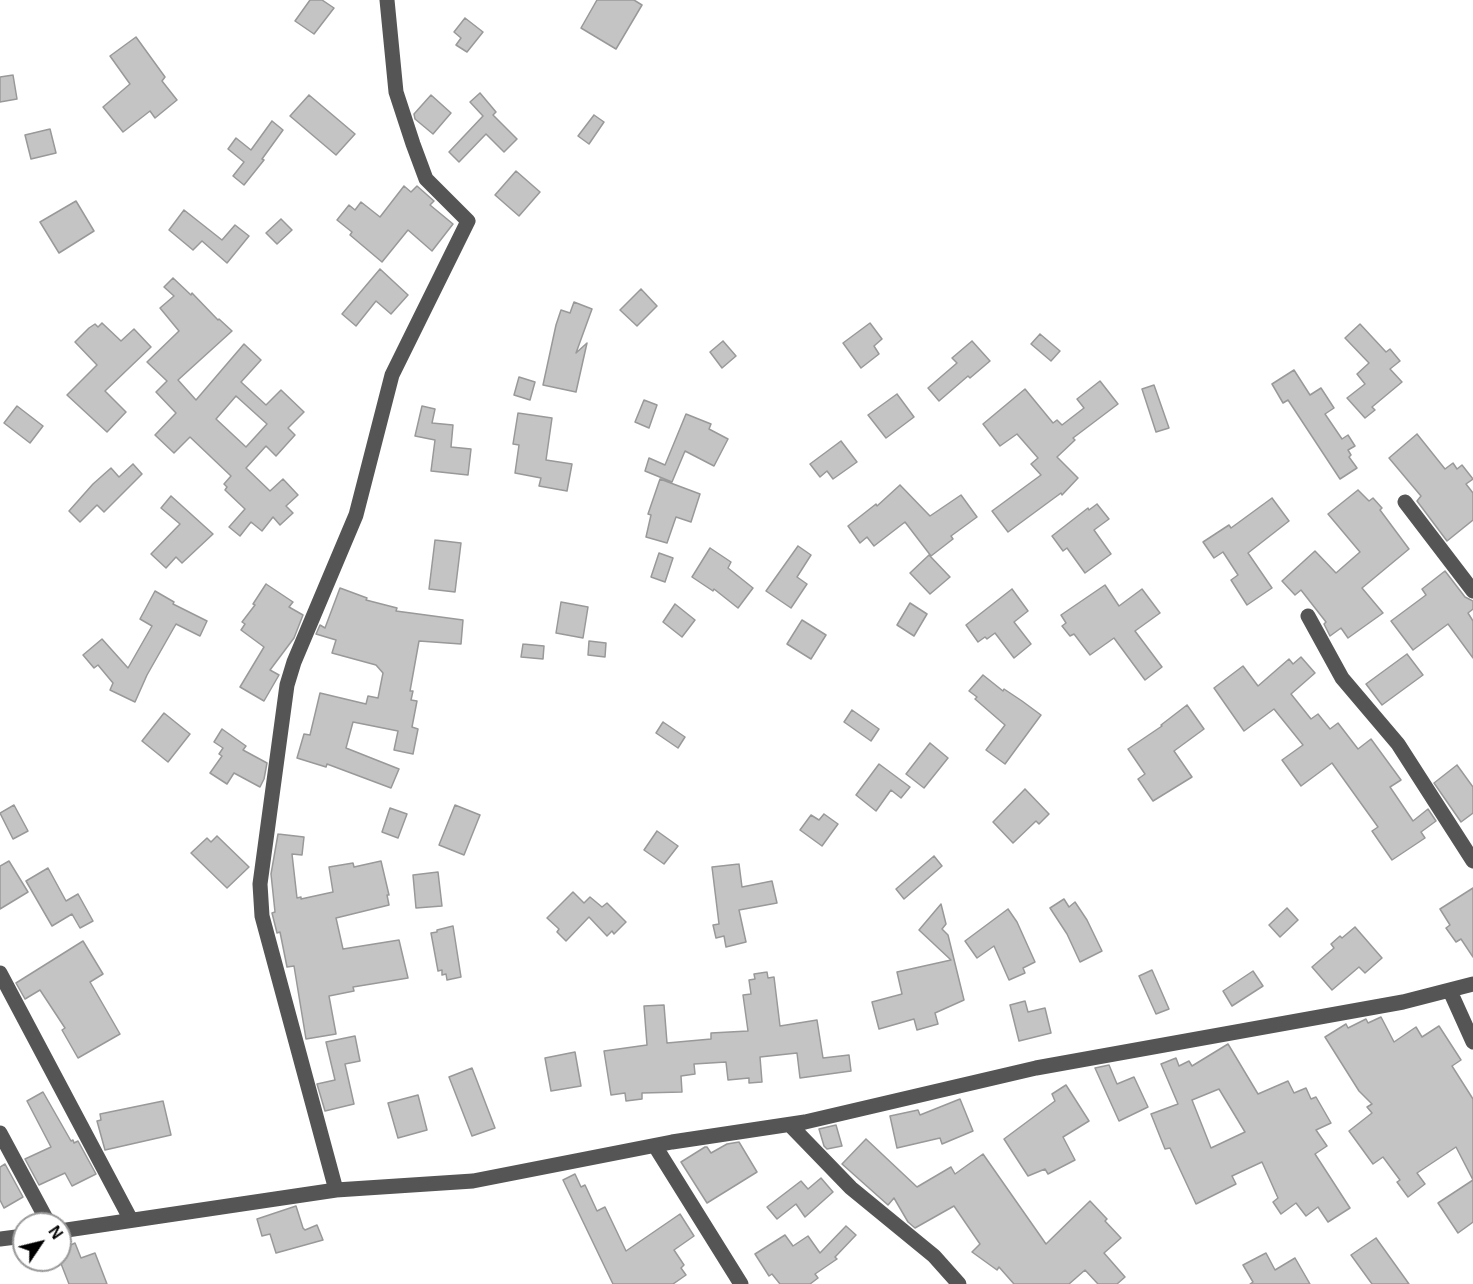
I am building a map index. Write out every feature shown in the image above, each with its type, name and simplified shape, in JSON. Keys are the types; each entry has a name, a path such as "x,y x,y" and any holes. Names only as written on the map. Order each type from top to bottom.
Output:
{"street":[{"path":"336,1190 262,916 260,884 263,860 287,685 294,662 356,515 392,375 468,221 426,179 413,144 396,92 387,0"},
{"path":"1406,502 1473,591"},
{"path":"1308,616 1342,678 1398,744 1473,861"},
{"path":"0,973 131,1220"},
{"path":"72,1229 336,1190 473,1181 655,1146 790,1125 1036,1068 1403,1002 1473,984"},
{"path":"1450,991 1473,1042"},
{"path":"790,1125 850,1188 934,1256 959,1284"},
{"path":"0,1133 43,1212"},
{"path":"655,1146 741,1284"}],"building":[{"path":"310,0 322,0 334,8 314,34 295,21"},
{"path":"597,0 634,0 642,5 616,49 581,28"},
{"path":"465,18 483,32 467,52 456,45 461,38 454,32"},
{"path":"136,37 165,77 162,81 177,100 155,118 150,111 123,132 103,107 130,84 110,56"},
{"path":"13,75 17,99 0,102 0,77"},
{"path":"480,93 496,112 493,115 517,139 504,152 486,134 459,162 449,152 483,116 470,102"},
{"path":"309,95 355,134 336,155 290,116"},
{"path":"431,95 451,113 433,134 415,119 414,114"},
{"path":"594,115 604,122 589,144 578,136"},
{"path":"272,121 283,130 262,159 264,160 244,185 233,176 244,162 228,149 236,138 251,150"},
{"path":"50,129 56,153 31,159 25,135"},
{"path":"516,171 540,192 519,216 495,195"},
{"path":"404,186 411,192 417,186 434,201 430,205 453,224 432,251 408,230 382,262 350,235 352,232 337,220 349,205 355,210 361,202 380,217"},
{"path":"76,201 94,231 59,253 40,222"},
{"path":"184,210 222,240 235,225 249,236 227,263 202,241 193,250 169,230"},
{"path":"281,219 292,230 277,244 266,233"},
{"path":"380,269 408,295 391,314 376,301 356,326 342,314"},
{"path":"173,278 232,331 178,380 196,400 244,344 261,360 241,382 266,405 281,390 304,412 288,428 295,435 276,456 266,446 246,468 270,491 283,479 298,495 286,506 293,513 280,525 273,517 262,531 251,522 240,536 229,527 245,509 225,490 227,487 224,484 231,476 190,437 174,453 155,435 176,413 156,392 167,381 147,362 179,331 160,308 174,296 164,287","holes":["236,396 267,424 246,447 216,419"]},
{"path":"641,289 657,306 637,326 620,310"},
{"path":"574,302 592,309 576,353 587,343 576,392 543,385 561,310 570,313"},
{"path":"102,323 121,341 134,329 151,347 105,391 126,412 107,432 67,395 97,365 75,342 89,328 95,324 98,327"},
{"path":"870,323 882,339 874,346 879,354 861,368 843,343"},
{"path":"1360,324 1386,352 1390,349 1400,361 1390,369 1402,382 1372,407 1375,410 1365,418 1347,398 1365,384 1357,374 1369,363 1345,338"},
{"path":"1040,334 1060,351 1051,361 1031,344"},
{"path":"723,341 736,356 722,368 710,352"},
{"path":"972,341 990,361 939,401 928,388 957,363 952,358"},
{"path":"1294,370 1310,395 1321,388 1334,408 1325,414 1342,439 1348,435 1355,446 1348,450 1351,455 1349,457 1357,468 1340,479 1288,400 1283,403 1272,384"},
{"path":"519,377 535,382 530,400 514,395"},
{"path":"1100,381 1118,404 1073,438 1075,440 1057,457 1078,478 1062,495 1061,493 1008,532 992,511 1041,475 1031,464 1038,458 1017,434 1000,446 983,424 1025,389 1053,423 1057,420 1062,425 1084,408 1077,399"},
{"path":"1154,385 1169,428 1156,432 1142,389"},
{"path":"897,394 914,417 886,438 868,415"},
{"path":"644,400 657,405 649,428 635,422"},
{"path":"17,406 43,426 30,443 4,423"},
{"path":"422,406 435,409 432,423 453,425 451,447 471,449 468,475 431,471 435,440 415,436"},
{"path":"518,413 552,418 546,460 572,464 567,491 539,486 541,478 515,473 519,445 513,444"},
{"path":"686,414 711,424 709,429 728,439 714,466 685,451 672,482 645,471 649,458 665,465"},
{"path":"1417,434 1445,469 1453,463 1457,469 1462,465 1473,479 1466,484 1473,493 1473,520 1447,541 1417,501 1421,496 1389,458"},
{"path":"841,441 857,462 833,479 827,471 820,477 810,464"},
{"path":"133,464 142,474 104,512 97,505 80,522 69,511 111,468 119,477"},
{"path":"660,479 700,494 691,522 676,517 667,543 646,537 651,515 648,514"},
{"path":"900,485 930,516 961,495 977,517 951,536 953,539 931,556 905,522 874,546 867,537 860,543 848,526 876,504 877,506"},
{"path":"1358,490 1369,501 1373,498 1382,508 1380,510 1409,549 1362,588 1383,613 1348,638 1341,628 1330,636 1324,624 1326,622 1301,590 1295,595 1282,581 1315,551 1336,573 1360,552 1328,514"},
{"path":"171,496 213,534 182,563 176,557 166,568 151,554 180,524 161,508"},
{"path":"1272,498 1289,521 1248,553 1272,588 1247,605 1231,580 1238,575 1223,552 1214,558 1203,542 1229,525 1231,528"},
{"path":"1097,504 1109,519 1094,530 1111,554 1085,573 1067,548 1063,551 1052,536 1088,508 1089,510"},
{"path":"435,540 461,543 455,592 429,589"},
{"path":"798,546 811,555 797,577 807,584 791,608 766,591"},
{"path":"710,548 731,562 728,568 753,588 738,608 714,589 713,591 692,577"},
{"path":"659,553 673,558 665,582 651,577"},
{"path":"929,555 950,577 930,594 910,573"},
{"path":"1445,571 1465,597 1473,601 1473,609 1468,613 1473,621 1473,658 1448,624 1413,650 1391,621 1426,595 1422,589"},
{"path":"266,584 293,602 289,607 303,615 294,638 270,670 279,675 264,701 240,687 264,647 241,630 245,624 242,622 255,605 253,604"},
{"path":"1105,585 1119,606 1142,589 1160,613 1135,631 1162,667 1145,680 1114,638 1090,655 1074,634 1070,636 1062,626 1066,623 1061,615"},
{"path":"340,588 367,598 366,600 397,608 396,611 463,620 461,644 419,641 410,691 413,691 411,700 417,701 412,727 418,729 413,754 394,750 398,731 353,722 346,748 399,769 391,788 327,764 326,767 297,758 304,734 310,735 320,693 366,704 368,696 378,698 383,673 376,665 332,653 336,640 316,634 320,625 325,628"},
{"path":"1012,589 1028,611 1014,622 1031,644 1014,658 995,633 978,642 966,625"},
{"path":"155,591 174,602 173,604 207,621 200,636 176,624 147,675 135,702 110,690 113,683 98,665 94,668 83,655 102,639 128,668 152,626 140,619"},
{"path":"561,602 588,607 583,638 556,633"},
{"path":"910,603 927,614 914,636 897,625"},
{"path":"675,604 695,620 682,637 663,622"},
{"path":"802,620 826,635 811,659 787,644"},
{"path":"589,641 606,643 605,657 588,655"},
{"path":"523,644 544,646 543,659 521,657"},
{"path":"1407,654 1423,675 1382,705 1366,684"},
{"path":"1301,657 1315,673 1291,694 1311,719 1318,714 1330,729 1338,723 1358,749 1371,739 1401,780 1390,787 1413,821 1428,809 1436,821 1421,832 1425,838 1392,860 1372,831 1378,827 1332,763 1301,786 1282,760 1303,745 1274,709 1244,731 1214,688 1243,666 1258,686 1289,659 1293,664"},
{"path":"983,675 1003,691 1004,689 1041,715 1005,764 986,750 1005,725 969,691"},
{"path":"1187,705 1204,729 1174,751 1192,777 1153,801 1138,779 1145,774 1128,749 1162,726"},
{"path":"852,710 879,729 871,741 844,722"},
{"path":"164,713 190,734 168,762 142,741"},
{"path":"663,722 685,737 678,748 656,733"},
{"path":"222,729 246,746 243,750 267,763 260,787 234,773 227,784 210,773 222,756 219,754 223,748 214,742"},
{"path":"930,743 948,758 924,788 906,774"},
{"path":"879,764 910,787 901,798 891,790 876,811 856,795"},
{"path":"1457,765 1473,787 1473,813 1461,822 1434,783"},
{"path":"1025,789 1049,814 1039,824 1036,821 1013,843 993,822"},
{"path":"14,805 28,831 13,839 0,813"},
{"path":"455,805 480,815 464,855 439,845"},
{"path":"390,808 407,814 398,838 382,832"},
{"path":"824,814 838,824 822,846 800,830 811,815 819,820"},
{"path":"657,831 678,846 664,864 644,850"},
{"path":"278,834 304,837 302,855 292,854 297,898 333,892 329,867 353,863 354,867 381,861 389,905 336,918 343,949 399,940 408,978 353,987 354,991 329,996 336,1034 306,1039 294,966 287,967 280,932 277,933 272,913 275,912 271,874"},
{"path":"217,836 249,867 227,888 191,853 207,838 211,842"},
{"path":"934,856 942,866 904,899 896,889"},
{"path":"9,861 28,892 0,909 0,866"},
{"path":"739,864 742,887 772,881 777,903 739,910 746,942 726,947 724,936 716,938 713,925 719,924 712,867"},
{"path":"48,868 66,901 78,894 93,921 80,928 72,914 52,926 26,881"},
{"path":"438,872 442,906 416,908 413,875"},
{"path":"1473,888 1473,957 1461,939 1456,942 1446,928 1450,925 1440,909"},
{"path":"573,892 584,903 590,897 602,907 607,903 626,922 614,934 612,931 607,936 589,917 566,941 557,932 559,929 547,918"},
{"path":"1064,899 1069,907 1075,902 1087,920 1102,951 1080,962 1067,934 1050,908"},
{"path":"941,904 946,924 942,929 948,935 964,1000 935,1013 938,1024 917,1030 914,1019 879,1029 872,1002 902,994 897,972 951,960 919,930"},
{"path":"1287,908 1298,920 1280,937 1269,925"},
{"path":"1008,909 1017,922 1035,962 1023,968 1025,973 1009,980 994,946 977,958 965,941"},
{"path":"453,926 461,977 447,980 446,974 442,975 442,970 438,971 431,933"},
{"path":"1355,927 1382,958 1365,973 1359,967 1332,990 1312,967 1334,948 1331,944"},
{"path":"83,941 103,974 90,982 120,1034 78,1058 62,1030 65,1028 40,990 25,999 16,983"},
{"path":"1152,970 1169,1009 1156,1014 1139,976"},
{"path":"1253,971 1263,986 1232,1006 1223,991"},
{"path":"767,972 768,978 774,977 780,1026 817,1020 823,1058 849,1055 851,1071 800,1078 797,1053 760,1057 762,1082 749,1083 749,1078 728,1080 726,1062 694,1064 695,1074 681,1076 682,1092 642,1093 642,1099 626,1101 625,1093 611,1095 604,1051 647,1045 644,1006 664,1005 667,1043 711,1039 711,1033 748,1031 743,995 751,994 749,980 755,979 754,974"},
{"path":"1025,1001 1028,1012 1045,1008 1051,1033 1019,1041 1010,1005"},
{"path":"1381,1017 1394,1042 1416,1027 1422,1037 1439,1026 1461,1060 1452,1066 1473,1099 1473,1180 1456,1147 1417,1173 1425,1184 1408,1197 1397,1182 1400,1180 1383,1157 1373,1164 1349,1131 1372,1113 1367,1107 1372,1104 1359,1091 1325,1037 1346,1024 1348,1028 1366,1019 1368,1023"},
{"path":"355,1036 360,1061 345,1064 354,1104 325,1111 317,1084 335,1080 326,1042"},
{"path":"1228,1044 1258,1094 1288,1081 1294,1093 1306,1088 1311,1099 1316,1097 1331,1123 1316,1130 1327,1146 1315,1154 1350,1208 1328,1222 1318,1207 1306,1216 1296,1203 1281,1214 1273,1202 1278,1198 1262,1162 1232,1176 1236,1184 1196,1204 1170,1148 1165,1149 1151,1114 1178,1104 1161,1064 1176,1058 1179,1066 1189,1061 1192,1066","holes":["1219,1089 1245,1132 1211,1148 1192,1100"]},
{"path":"575,1052 581,1086 551,1091 545,1058"},
{"path":"1109,1065 1117,1084 1134,1077 1148,1107 1119,1121 1095,1068"},
{"path":"472,1068 495,1128 472,1136 449,1077"},
{"path":"1066,1085 1089,1121 1063,1137 1075,1160 1048,1174 1045,1169 1028,1176 1004,1139 1055,1101 1052,1094"},
{"path":"43,1092 71,1141 73,1140 74,1143 78,1141 96,1174 72,1186 65,1173 39,1185 25,1159 51,1147 27,1101"},
{"path":"418,1095 427,1130 398,1138 388,1103"},
{"path":"960,1099 973,1131 942,1144 940,1138 897,1148 890,1116 918,1110 920,1115"},
{"path":"163,1101 171,1135 105,1150 97,1121 101,1120 100,1114"},
{"path":"836,1125 842,1146 827,1149 819,1129"},
{"path":"866,1139 917,1187 951,1167 955,1174 983,1154 1046,1244 1090,1201 1121,1238 1104,1253 1125,1277 1117,1284 1098,1284 1085,1270 1069,1284 1014,1284 999,1267 997,1270 972,1252 980,1244 954,1206 915,1228 908,1222 894,1198 888,1205 842,1164"},
{"path":"739,1142 757,1172 707,1203 681,1162 705,1147 711,1153 727,1144"},
{"path":"5,1164 23,1197 4,1208 0,1200 0,1167"},
{"path":"575,1174 581,1187 585,1185 597,1211 605,1207 626,1251 680,1214 694,1236 674,1250 684,1265 681,1268 686,1275 673,1284 613,1284 563,1180"},
{"path":"821,1178 833,1192 805,1217 796,1204 777,1219 767,1207 801,1181 808,1189"},
{"path":"1473,1180 1473,1222 1458,1233 1438,1203"},
{"path":"296,1206 303,1228 305,1230 317,1225 323,1240 276,1253 270,1234 262,1236 257,1219"},
{"path":"846,1226 856,1235 835,1257 837,1259 815,1274 818,1278 810,1284 780,1284 772,1274 769,1276 755,1254 785,1235 793,1246 808,1236 820,1253"},
{"path":"1376,1238 1409,1284 1372,1284 1351,1255"},
{"path":"75,1243 81,1258 95,1253 107,1284 69,1284 64,1272 72,1272 72,1244"},
{"path":"1266,1253 1275,1270 1295,1258 1310,1284 1250,1284 1253,1282 1243,1265"}]}
